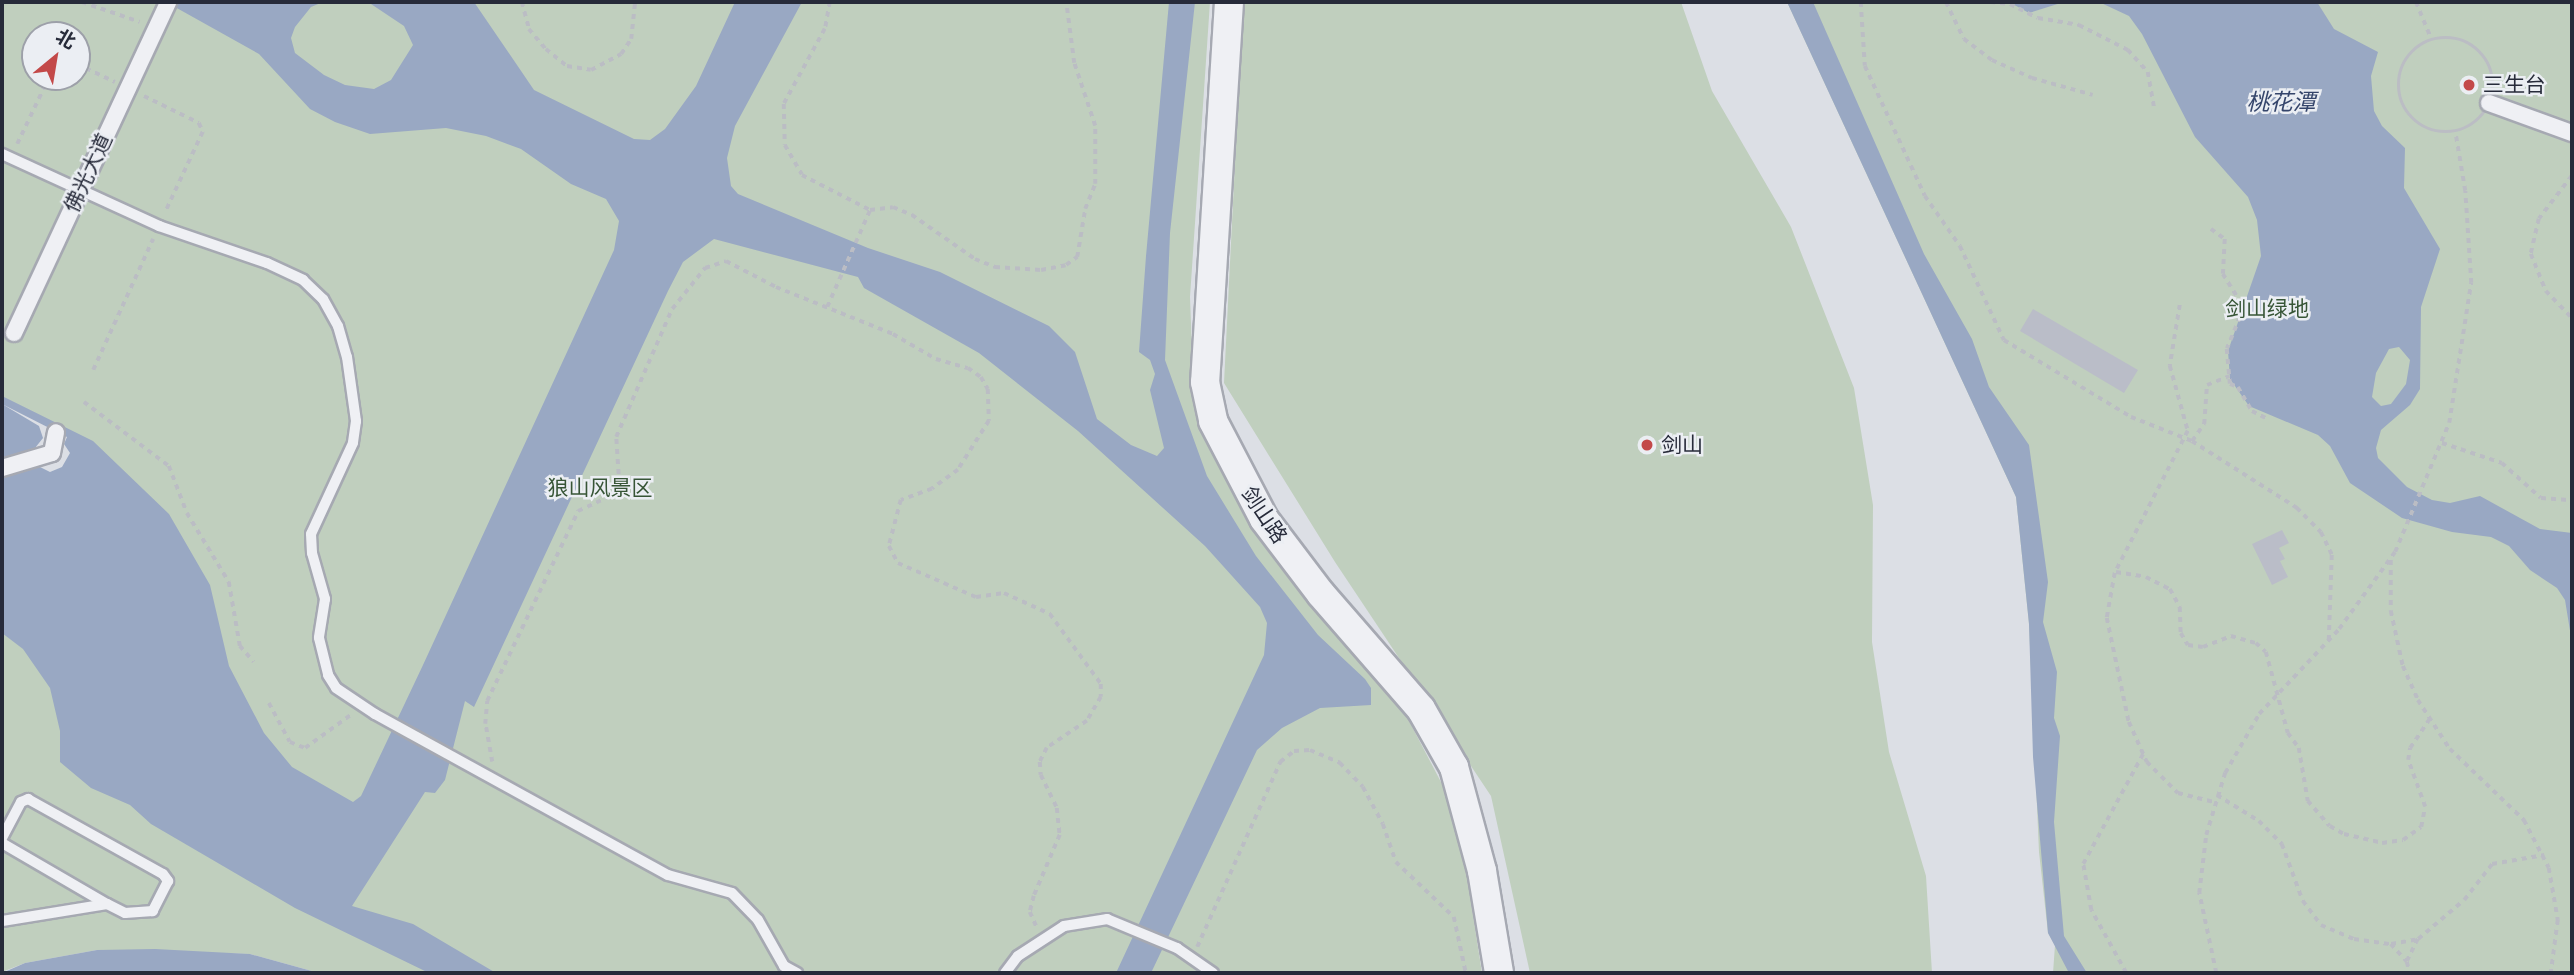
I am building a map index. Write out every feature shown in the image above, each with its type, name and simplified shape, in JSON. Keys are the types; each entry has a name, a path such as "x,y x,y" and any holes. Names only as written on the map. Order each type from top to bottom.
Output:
{"street":[{"name":"剑山路","path":"1229,2 1205,382 1213,421 1264,519 1321,594 1421,709 1454,767 1482,871 1499,973"},
{"name":"佛光大道","path":"14,333 162,14"},
{"path":"2489,103 2572,133"},
{"path":"2,468 52,453 56,432"}],"lane":[{"path":"7,155 159,226 303,280 323,299 338,326 356,421 353,443 311,534 312,553 324,585 319,638 328,676 345,697 469,762 668,875 732,893 758,920 784,966 797,973"},
{"path":"2,838 21,802 28,799 163,874 168,881 153,911 125,913 2,843"},
{"path":"2,921 107,904"},
{"path":"1005,973 1018,956 1044,938 1086,920 1118,922 1177,948 1213,973"}],"path":[{"path":"82,2 162,14"},
{"path":"522,2 529,29 546,50 568,66 591,70 621,54 631,39 635,2"},
{"path":"830,2 825,29 784,104 785,145 809,181 870,210 893,208 912,215 975,259 995,267 1041,270 1066,265 1077,257 1085,209 1095,184 1095,126 1074,63 1066,2"},
{"path":"1861,2 1865,66 1925,196 1960,246 2004,340 2130,417 2192,441 2213,458 2275,490 2321,532 2334,568 2329,641"},
{"path":"1946,2 1964,39 1993,61 2032,78 2093,95"},
{"path":"1990,2 2010,4 2038,18 2079,25 2128,50 2148,72 2154,106"},
{"path":"2416,2 2432,40"},
{"path":"2457,39 2482,55 2491,74 2489,103 2476,121 2455,131 2435,131 2416,121 2399,94 2404,62 2418,47 2432,40 2457,39"},
{"path":"91,71 199,123 203,132 93,370"},
{"path":"7,155 41,91"},
{"path":"2216,973 2199,893 2217,795 2238,747 2279,692 2329,641 2391,558 2408,527 2442,443 2455,395 2471,283 2465,191 2455,131"},
{"path":"2572,176 2539,219 2532,254 2546,291 2572,318"},
{"path":"827,307 870,210"},
{"path":"2211,229 2225,239 2223,274 2244,308 2227,349 2230,384 2238,387 2252,411 2268,419"},
{"path":"492,775 485,724 487,701 578,511 608,497 619,484 616,437 659,336 689,285 705,268 726,261 776,287 893,334 936,359 968,368 981,377 990,396 989,421 958,470 895,507 891,555 898,563 976,597 1004,593 1050,614 1101,684 1101,697 1087,720 1047,748 1040,762 1060,822 1055,852 1030,912 1044,938"},
{"path":"2179,305 2170,366 2188,431 2124,550 2107,604 2108,635 2129,722 2143,754 2178,793 2214,803"},
{"path":"2192,441 2204,424 2207,386 2229,376"},
{"path":"84,402 169,466 187,513 229,582 240,646 254,663"},
{"path":"2442,443 2502,463 2541,498 2572,500"},
{"path":"2391,558 2390,604 2403,666 2429,720 2456,756 2524,820 2543,855 2558,920 2553,972"},
{"path":"2116,572 2146,577 2170,589 2180,607 2182,633 2188,645 2203,647 2231,636 2256,643 2266,652 2288,733 2299,748 2308,801 2330,826 2359,841 2403,840 2421,827 2425,807 2408,760 2410,748 2429,720"},
{"path":"269,703 290,742 305,748 362,707"},
{"path":"1192,958 1268,784 1285,756 1302,750 1340,763 1363,787 1383,824 1396,862 1454,917 1466,973"},
{"path":"2126,973 2091,910 2083,864 2095,834 2143,754"},
{"path":"2217,795 2259,821 2282,844 2303,901 2321,925 2340,936 2392,944 2417,939 2458,906 2492,864 2543,855"},
{"path":"2407,962 2417,939"},
{"path":"2392,944 2407,962 2410,973"}],"green space":[{"name":"狼山风景区","path":"2,2 1210,2 1190,297 1193,378 1207,436 1397,698 1442,784 1465,863 1482,973 319,973 250,954 97,950 25,963 2,972"},
{"name":"剑山","path":"1243,2 1681,2 1712,91 1791,227 1854,388 1873,505 1872,642 1889,752 1926,876 1932,973 1530,973 1491,796 1335,562 1224,383"},
{"name":"剑山绿地","path":"1787,2 2572,2 2572,973 2053,973 2055,945 2048,933 2039,852 2029,624 2016,497"}],"water":[{"path":"166,2 323,2 311,7 295,27 291,38 295,53 324,75 345,85 374,89 391,80 413,45 404,26 368,2 474,2 534,90 634,139 650,140 665,129 696,86 735,2 802,2 735,126 727,158 731,186 738,194 868,248 940,272 1049,326 1075,352 1097,419 1131,445 1157,456 1164,448 1150,390 1155,374 1150,360 1139,352 1146,256 1169,2 1195,2 1170,233 1165,360 1207,476 1256,556 1318,635 1365,679 1371,688 1371,705 1320,708 1282,728 1257,750 1151,973 1116,973 1264,655 1267,623 1260,607 1205,546 1078,431 979,353 864,288 858,277 714,239 683,262 668,291 474,707 465,701 445,780 435,793 425,792 352,906 413,924 496,973 429,973 295,908 151,824 130,805 91,788 60,762 60,731 50,688 23,649 2,633 2,396 93,441 169,514 210,585 229,666 264,733 292,767 353,802 361,796 423,665 614,250 619,221 606,199 571,184 521,149 486,136 446,128 370,134 335,122 310,109 259,54"},
{"path":"1787,2 1813,2 1924,254 1972,339 1989,387 2029,445 2048,582 2043,622 2057,672 2054,718 2060,736 2054,822 2064,936 2087,973 2069,973 2048,933 2033,757 2029,624 2016,497"},
{"path":"2009,2 2064,2 2029,13"},
{"name":"桃花潭","path":"2099,2 2317,2 2334,29 2378,52 2371,76 2374,111 2382,126 2405,148 2404,188 2440,249 2421,307 2420,389 2410,405 2381,430 2376,448 2378,458 2407,487 2432,500 2450,503 2480,496 2540,529 2572,533 2572,643 2565,600 2557,588 2530,570 2509,546 2491,537 2452,532 2402,518 2350,483 2330,446 2318,435 2249,406 2230,379 2228,351 2261,256 2257,220 2248,197 2195,137 2142,34 2129,16","holes":["2399,347 2410,360 2406,384 2391,404 2381,406 2372,397 2376,373 2389,349"]},
{"path":"155,949 250,954 319,973 2,973 25,963 97,950"}],"pier":[{"path":"2,404 67,437 64,444 70,453 62,467 50,472 38,466 2,477 2,458 35,448 43,438 39,426"}],"building":[{"path":"2033,309 2138,370 2124,393 2020,331"},
{"path":"2282,530 2289,543 2279,548 2285,559 2280,561 2288,577 2272,585 2252,544"}],"place":[{"name":"三生台","path":"2469,85"},
{"name":"剑山","path":"1647,445"}]}
